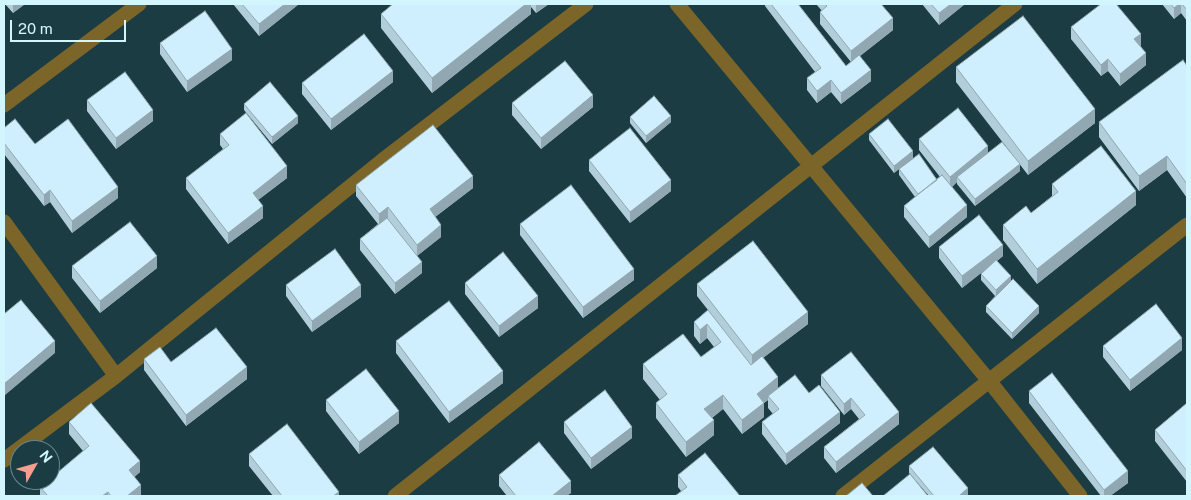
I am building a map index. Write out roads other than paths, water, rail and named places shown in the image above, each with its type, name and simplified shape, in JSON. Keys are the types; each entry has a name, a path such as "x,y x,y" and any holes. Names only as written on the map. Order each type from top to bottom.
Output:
{"street":[{"path":"4,106 139,4"},
{"path":"4,460 116,376 383,160 586,4"},
{"path":"678,4 990,382 1080,496"},
{"path":"396,496 1016,4"},
{"path":"4,222 116,376"},
{"path":"843,496 1187,225"}]}
